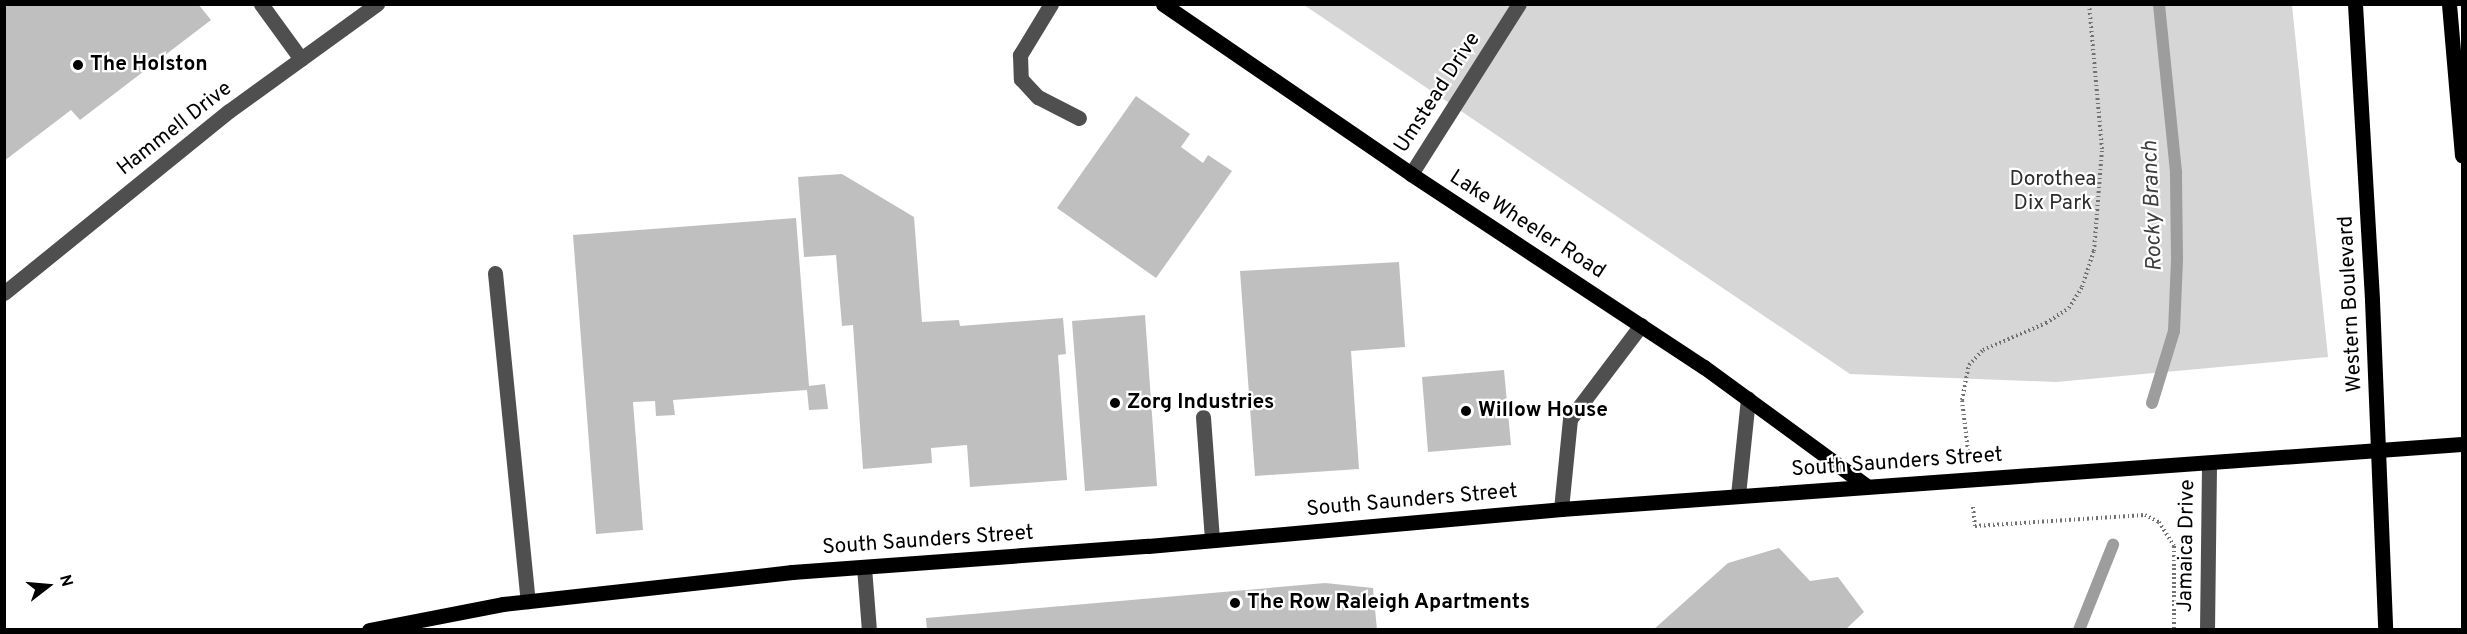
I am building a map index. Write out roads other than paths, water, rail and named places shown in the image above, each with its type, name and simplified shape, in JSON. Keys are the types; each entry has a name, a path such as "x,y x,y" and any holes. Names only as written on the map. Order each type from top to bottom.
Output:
{"main road":[{"name":"Lake Wheeler Road","path":"1163,4 1411,174 1641,325 1748,399 1865,485"},
{"name":"Western Boulevard","path":"2355,4 2372,300 2385,630"},
{"path":"2449,4 2463,155"},
{"name":"South Saunders Street","path":"369,630 528,601 864,567 1865,485 2209,464 2463,444"}],"street":[{"path":"261,4 301,59"},
{"name":"Hammell Drive","path":"4,293 229,111 377,4"},
{"path":"1051,4 1020,55 1021,79 1038,97 1079,118"},
{"name":"Umstead Drive","path":"1411,174 1520,4"},
{"path":"495,273 528,601"},
{"path":"1561,509 1570,419 1641,325"},
{"path":"1738,495 1748,399"},
{"path":"1203,417 1212,540"},
{"name":"Jamaica Drive","path":"2207,630 2209,464"},
{"path":"864,567 869,630"}],"waterway":[{"name":"Rocky Branch","path":"2152,403 2174,331 2177,259 2176,172 2159,4"},
{"name":"Rocky Branch","path":"2079,630 2113,545"}],"place":[{"name":"The Holston","path":"78,65"},
{"name":"Zorg Industries","path":"1115,403"},
{"name":"Willow House","path":"1466,411"},
{"name":"The Row Raleigh Apartments","path":"1235,603"}],"park label":[{"name":"Dorothea Dix Park","path":"2053,192"}]}
